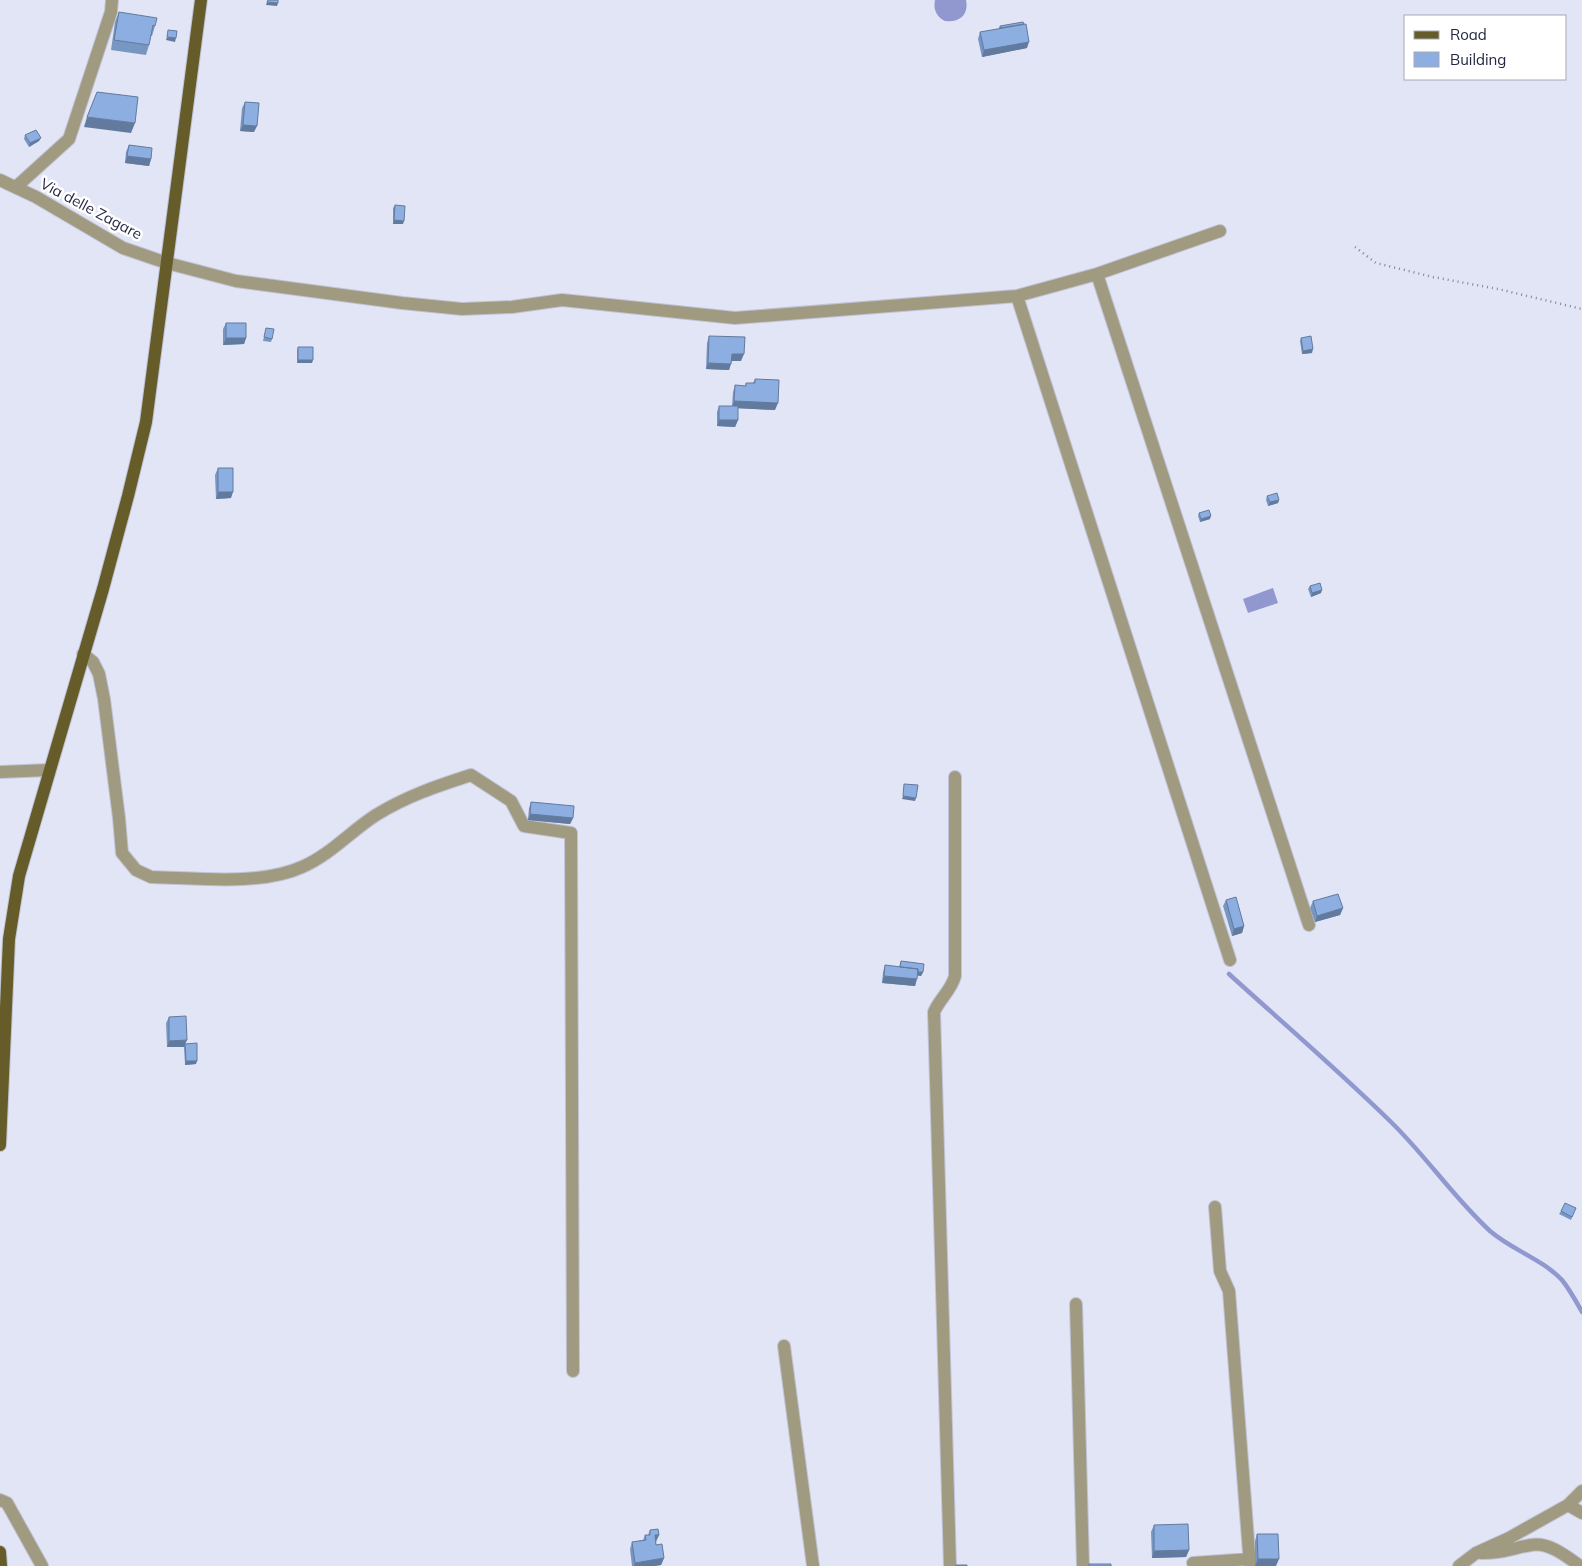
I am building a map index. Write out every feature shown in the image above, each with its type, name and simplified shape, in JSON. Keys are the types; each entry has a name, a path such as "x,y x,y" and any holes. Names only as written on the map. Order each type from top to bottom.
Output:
{"main road":[{"path":"0,1145 9,939 19,876 128,496 146,422 201,0"},
{"path":"0,1552 1,1566"}],"street":[{"path":"16,187 69,140 111,12 112,0"},
{"name":"Via delle Zagare","path":"0,180 36,197 123,248 167,263 236,280 402,303 462,309 512,307 562,300 735,318 1017,296 1097,274 1220,231"},
{"path":"1097,274 1309,926"},
{"path":"1017,296 1230,960"},
{"path":"83,654 93,662 99,674 104,699 122,853 136,870 151,876 253,879 283,874 302,867 330,850 375,816 399,802 413,795 471,775 511,801 524,826 571,833 573,1371"},
{"path":"0,772 49,770"},
{"path":"950,1566 934,1012 938,1003 952,986 955,976 955,777"},
{"path":"1193,1563 1250,1562 1229,1291 1220,1271 1215,1207"},
{"path":"1076,1304 1083,1566"},
{"path":"784,1346 813,1566"},
{"path":"1459,1566 1476,1553 1509,1538 1568,1505 1582,1490"},
{"path":"0,1500 7,1503 42,1566"},
{"path":"1568,1505 1582,1513"},
{"path":"1476,1553 1503,1553 1532,1545 1546,1546 1558,1551 1580,1566"}],"path":[{"path":"1355,247 1376,263 1433,277 1498,288 1582,309"}],"water":[{"path":"935,0 966,0 965,13 955,21 945,21 936,13"},
{"path":"1273,588 1278,603 1248,613 1243,599"}],"building":[{"path":"268,0 278,0 278,3 267,2"},
{"path":"119,12 157,18 155,26 153,25 149,45 114,40"},
{"path":"1023,22 1024,24 1000,28 1000,26"},
{"path":"1026,24 1029,42 984,50 980,32"},
{"path":"168,30 177,31 176,38 167,37"},
{"path":"97,92 138,97 135,123 87,117"},
{"path":"245,102 259,103 257,126 243,125"},
{"path":"36,130 41,138 30,143 25,135"},
{"path":"129,145 152,148 151,159 127,156"},
{"path":"395,205 405,206 404,221 394,220"},
{"path":"226,323 246,323 246,338 226,338"},
{"path":"266,328 274,329 272,339 264,337"},
{"path":"709,336 745,337 744,354 732,354 731,364 708,363"},
{"path":"1311,336 1313,349 1303,351 1301,338"},
{"path":"298,347 313,347 313,360 298,360"},
{"path":"755,379 779,380 778,403 734,401 735,385 746,386 746,383 755,383"},
{"path":"719,406 738,406 738,420 719,420"},
{"path":"218,468 233,468 233,492 218,492"},
{"path":"1277,493 1279,500 1270,502 1267,496"},
{"path":"1209,510 1211,516 1201,519 1199,513"},
{"path":"1320,583 1322,590 1312,593 1310,586"},
{"path":"904,784 918,785 916,798 903,796"},
{"path":"531,802 574,806 573,818 530,814"},
{"path":"1338,894 1343,908 1317,916 1313,901"},
{"path":"1236,897 1244,926 1234,929 1226,900"},
{"path":"901,961 924,964 923,972 918,972 918,969 900,967"},
{"path":"885,965 918,969 917,979 884,976"},
{"path":"186,1016 187,1040 169,1041 169,1017"},
{"path":"197,1043 197,1061 186,1061 185,1044"},
{"path":"1565,1203 1576,1208 1572,1217 1561,1211"},
{"path":"1188,1524 1189,1550 1154,1551 1154,1525"},
{"path":"658,1529 659,1535 655,1535 656,1545 662,1544 664,1558 635,1563 632,1542 646,1540 645,1535 650,1535 650,1530"},
{"path":"1257,1534 1278,1534 1279,1559 1258,1559"},
{"path":"1089,1564 1111,1564 1111,1566 1089,1566"}],"waterway":[{"path":"1229,974 1391,1122 1464,1205 1490,1231 1545,1266 1562,1280 1582,1312"}]}
